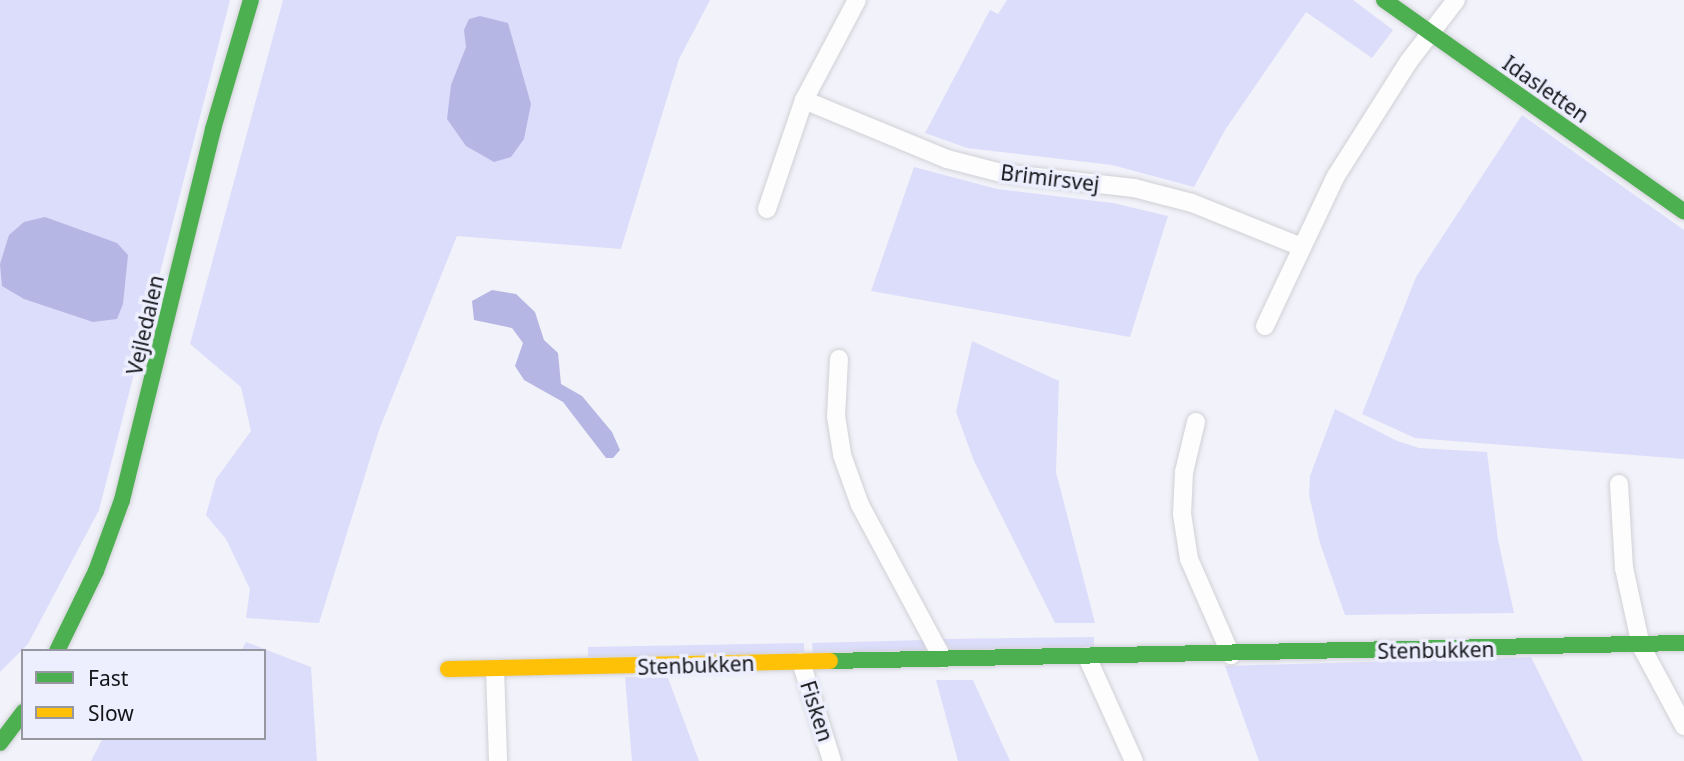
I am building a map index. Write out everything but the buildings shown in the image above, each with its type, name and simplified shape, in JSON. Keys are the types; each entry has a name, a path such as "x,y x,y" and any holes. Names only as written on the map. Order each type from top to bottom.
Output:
{"street":[{"name":"Vejledalen","path":"58,649 96,571 122,500 213,129 251,0"},
{"path":"767,209 804,100 857,0"},
{"name":"Idasletten","path":"1384,0 1684,212"},
{"path":"1265,326 1299,246 1336,176 1430,33 1456,0"},
{"name":"Brimirsvej","path":"804,100 947,159 1001,173 1134,188 1192,203 1299,246"},
{"path":"839,359 836,416 842,455 860,505 943,659"},
{"path":"1196,422 1184,472 1182,514 1189,559 1231,655"},
{"path":"1619,484 1624,568 1641,646 1684,726"},
{"name":"Stenbukken","path":"448,669 1231,655 1684,643"},
{"path":"1087,657 1134,761"},
{"name":"Fisken","path":"800,662 832,761"},
{"path":"495,669 498,761"},
{"path":"0,743 21,715"}],"shaded area":[{"path":"0,0 230,0 99,510 28,644 0,672"},
{"path":"283,0 710,0 679,59 621,249 457,236 379,430 319,623 246,618 250,589 226,539 206,515 216,479 251,431 241,387 190,344"},
{"path":"1007,0 1353,0 1393,30 1372,58 1306,12 1225,130 1194,187 1112,165 967,148 925,133 990,10 998,14"},
{"path":"480,16 508,23 531,104 524,139 511,157 494,162 466,146 447,119 451,85 466,47 464,30 469,19"},
{"path":"1522,115 1684,230 1684,459 1415,438 1362,414 1416,277"},
{"path":"914,167 997,189 1113,203 1168,216 1130,337 871,291"},
{"path":"45,217 117,243 128,255 123,304 117,319 93,322 24,299 2,286 0,264 9,235 24,222"},
{"path":"492,290 516,294 535,312 544,340 558,353 561,384 582,396 612,432 620,450 613,458 606,458 563,402 524,380 515,366 523,343 512,328 474,320 472,301"},
{"path":"972,341 1059,381 1056,472 1095,623 1055,623 974,461 956,412"},
{"path":"1335,409 1397,441 1419,448 1487,452 1498,540 1514,613 1345,615 1320,543 1309,495 1310,476"},
{"path":"1094,637 1094,647 951,650 943,639"},
{"path":"925,640 925,650 813,653 812,643"},
{"path":"246,642 264,649 242,649"},
{"path":"804,643 804,653 588,657 588,647"},
{"path":"266,650 311,667 317,761 91,761 102,740 266,740"},
{"path":"1531,657 1583,761 1259,761 1225,666"},
{"path":"625,677 668,678 699,761 632,761"},
{"path":"936,680 973,680 1010,761 958,761"}],"traffic: fast":[{"path":"58,649 96,571 122,500 213,129 251,0"},
{"path":"1384,0 1684,212"},
{"path":"830,661 1684,643"},
{"path":"0,743 21,715"}],"traffic: slow":[{"path":"448,669 830,661"}]}
